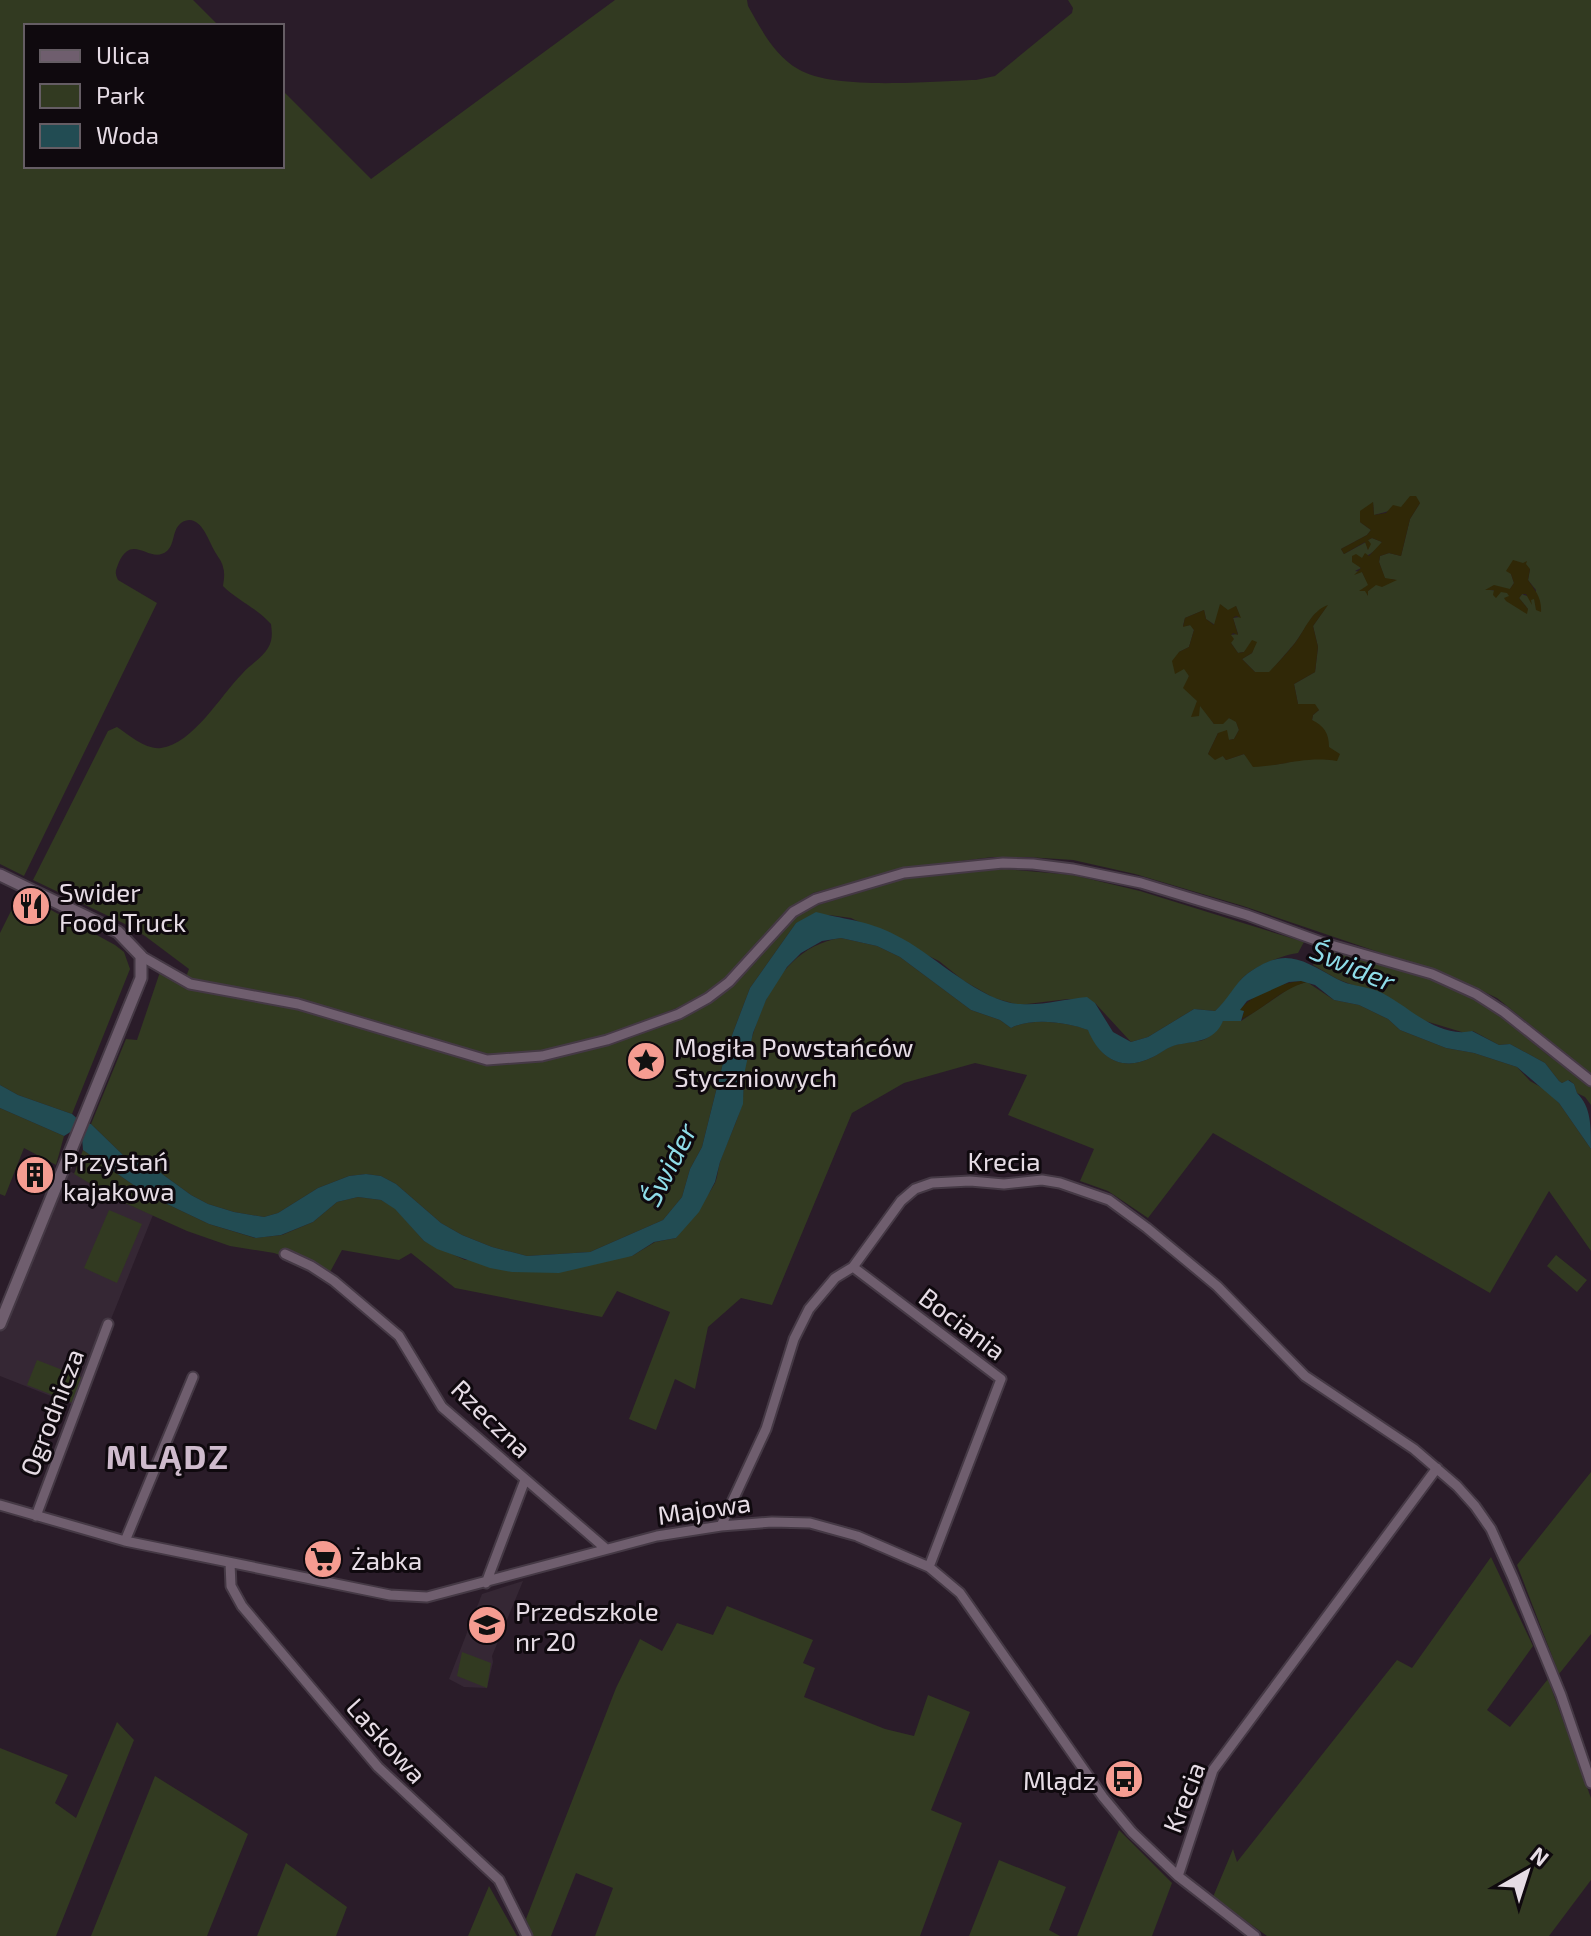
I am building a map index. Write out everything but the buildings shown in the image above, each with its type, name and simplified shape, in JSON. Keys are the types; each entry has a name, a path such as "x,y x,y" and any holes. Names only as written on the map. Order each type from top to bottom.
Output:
{"street":[{"path":"0,875 118,932 141,956 190,984 298,1004 487,1060 542,1056 607,1040 679,1014 729,982 793,912 816,899 904,873 1003,863 1073,869 1141,883 1247,915 1324,943 1432,974 1476,994 1504,1012 1591,1081"},
{"path":"0,1324 141,978 141,956"},
{"name":"Krecia","path":"721,1526 766,1429 794,1339 809,1309 835,1278 853,1267 901,1201 915,1189 932,1183 970,1181 1004,1184 1042,1180 1085,1191 1109,1200 1147,1228 1217,1286 1305,1376 1390,1431 1437,1468 1466,1496 1491,1529 1561,1695 1591,1783"},
{"name":"Rzeczna","path":"285,1254 334,1281 399,1336 442,1407 605,1548"},
{"name":"Bociania","path":"853,1267 1001,1379 929,1567"},
{"name":"Ogrodnicza","path":"36,1516 108,1324"},
{"path":"125,1541 193,1377"},
{"name":"Krecia","path":"1178,1876 1213,1770 1437,1468"},
{"path":"486,1583 525,1480"},
{"name":"Majowa","path":"0,1505 125,1541 390,1595 427,1597 605,1548 721,1526 810,1523 857,1536 929,1567 960,1593 1103,1797 1132,1832 1178,1876 1255,1936"},
{"name":"Laskowa","path":"230,1563 231,1586 245,1609 378,1767 499,1880 527,1936"}],"shaded area":[{"path":"65,1168 116,1199 153,1215 76,1406 0,1376 0,1324"},
{"name":"Przedszkole nr 20","path":"523,1581 492,1656 487,1688 464,1687 449,1679 482,1594"}],"green space":[{"path":"0,0 193,0 217,24 24,24 24,168 284,168 284,92 371,179 615,0 747,0 769,41 798,69 835,80 884,83 976,80 995,76 1072,13 1073,8 1068,0 1591,0 1591,1074 1497,998 1455,978 1243,906 1135,874 1073,860 993,857 904,868 813,893 790,908 726,978 705,993 677,1008 605,1035 542,1051 488,1055 298,999 191,980 186,977 189,969 145,936 33,880 108,731 117,727 149,747 173,745 206,717 270,645 271,624 223,586 222,563 198,523 187,520 178,526 167,551 154,554 130,550 119,562 118,580 157,603 24,876 0,864","holes":["1373,502 1374,515 1420,503 1410,519 1401,556 1389,553 1380,556 1385,579 1395,579 1376,584 1368,591 1366,588 1369,585 1362,572 1355,571 1361,568 1358,563 1382,542 1372,538 1368,540 1368,550 1366,542 1344,554 1341,549 1371,530 1360,522","1530,569 1528,580 1536,590 1534,599 1522,594 1519,598 1528,609 1507,592 1490,590 1510,589 1514,583 1511,574","1221,605 1228,611 1236,606 1240,617 1233,618 1238,634 1230,635 1238,653 1256,642 1252,653 1242,659 1255,672 1270,672 1313,616 1327,606 1313,626 1318,647 1315,672 1294,684 1298,704 1319,710 1312,720 1337,760 1309,758 1265,765 1244,754 1226,760 1223,756 1208,754 1218,733 1229,740 1234,739 1239,730 1236,721 1229,718 1214,724 1187,685 1189,676 1179,652 1189,647 1194,630 1191,625 1183,626 1185,618 1204,610 1206,619 1215,625"]},
{"path":"1005,869 1073,875 1140,891 1304,942 1298,953 1267,962 1251,971 1215,1011 1194,1009 1148,1037 1131,1042 1095,1003 1068,999 1019,1005 994,998 964,981 939,961 851,918 829,915 796,923 750,988 726,1051 702,1147 690,1169 682,1197 663,1220 590,1252 527,1256 492,1247 441,1223 396,1184 381,1176 366,1174 349,1176 318,1188 278,1213 264,1217 234,1212 208,1204 158,1171 123,1155 91,1124 126,1039 137,1040 160,972 189,988 297,1008 487,1065 544,1061 609,1045 681,1019 711,1002 733,986 796,917 818,905 907,878"},
{"path":"20,893 115,945 124,952 130,969 72,1114 18,1095 0,1085 0,933"},
{"path":"841,938 877,946 900,957 971,1010 1000,1020 1011,1028 1050,1022 1089,1030 1106,1056 1123,1063 1142,1061 1172,1046 1202,1040 1223,1021 1241,1021 1293,986 1307,982 1334,1000 1359,1005 1388,1019 1400,1030 1446,1048 1474,1053 1517,1067 1559,1103 1591,1149 1591,1251 1549,1191 1490,1293 1213,1133 1148,1218 1108,1191 1080,1181 1094,1149 1008,1115 1027,1075 975,1063 904,1083 852,1113 772,1305 741,1298 708,1327 695,1389 675,1379 656,1430 629,1419 670,1312 617,1291 602,1317 455,1288 411,1253 399,1260 342,1250 330,1272 274,1253 230,1246 187,1231 116,1199 74,1174 83,1150 148,1195 209,1224 255,1238 282,1235 313,1222 337,1202 358,1197 381,1200 395,1208 424,1241 465,1260 632,1256 655,1242 676,1238 706,1197 715,1183 742,1104 748,1051 762,1008 785,970 801,955 819,944"},
{"path":"1318,948 1413,972 1493,1010 1591,1087 1591,1105 1577,1093 1569,1080 1562,1083 1545,1063 1510,1044 1499,1045 1473,1031 1465,1033 1422,1020 1375,990 1337,979 1313,965"},
{"path":"0,1108 64,1136 56,1165 24,1148 5,1196 0,1194"},
{"path":"109,1210 142,1224 117,1283 84,1268"},
{"path":"1556,1255 1587,1280 1577,1292 1547,1266"},
{"path":"37,1360 83,1378 73,1403 27,1385"},
{"path":"1591,1472 1591,1634 1559,1674 1517,1565"},
{"path":"1491,1557 1533,1646 1487,1710 1510,1727 1548,1679 1591,1798 1591,1880 1549,1936 1267,1936 1213,1897 1233,1849 1237,1862 1397,1660 1412,1668"},
{"path":"727,1606 813,1640 803,1663 815,1668 804,1697 885,1729 914,1736 928,1695 970,1712 931,1810 962,1823 920,1936 595,1936 613,1888 576,1873 551,1936 533,1936 526,1919 616,1688 640,1639 662,1651 677,1623 713,1635"},
{"path":"462,1652 491,1663 487,1688 457,1676"},
{"path":"117,1722 134,1740 56,1936 0,1936 0,1748 68,1775 55,1803 76,1818"},
{"path":"155,1776 248,1834 207,1936 91,1936"},
{"path":"1119,1830 1172,1883 1152,1936 1077,1936"},
{"path":"999,1860 1066,1887 1049,1930 1060,1936 969,1936"},
{"path":"286,1863 347,1907 336,1936 257,1936"},
{"path":"489,1886 517,1936 468,1936"}],"sand":[{"path":"1410,496 1416,496 1420,503 1410,519 1401,556 1389,553 1380,556 1379,562 1385,578 1397,580 1382,587 1376,585 1368,591 1368,596 1365,591 1359,591 1368,585 1362,572 1354,575 1361,568 1352,562 1352,556 1356,554 1362,558 1365,553 1369,556 1382,542 1372,538 1368,540 1371,544 1368,550 1365,542 1344,554 1341,549 1371,530 1360,522 1360,511 1373,502 1374,515 1386,513 1393,505 1401,507"},
{"path":"1513,560 1527,561 1530,569 1528,580 1539,598 1541,612 1536,610 1534,599 1531,600 1532,605 1526,594 1519,598 1528,609 1527,614 1506,601 1507,593 1501,592 1496,598 1494,590 1485,590 1494,585 1510,589 1514,583 1511,574 1506,571"},
{"path":"1220,604 1228,610 1236,606 1241,618 1233,618 1238,635 1231,635 1234,639 1231,643 1238,653 1244,652 1252,640 1257,642 1252,653 1242,659 1255,672 1269,672 1295,643 1313,616 1328,605 1313,626 1318,647 1315,672 1294,684 1298,704 1315,704 1319,710 1312,720 1325,730 1329,747 1340,754 1337,761 1314,760 1253,767 1244,754 1215,760 1208,754 1218,733 1227,730 1229,740 1234,739 1239,730 1236,722 1229,718 1223,724 1214,724 1200,706 1199,716 1191,717 1197,701 1183,688 1189,676 1184,669 1175,674 1172,661 1179,652 1189,647 1194,630 1190,625 1183,627 1185,618 1204,610 1206,619 1214,625"},
{"path":"1307,982 1289,989 1242,1019 1244,1011 1239,1011 1251,999 1284,984"}],"water":[{"path":"816,912 870,924 891,933 975,988 1006,1002 1036,1004 1087,997 1095,1003 1113,1032 1131,1042 1148,1037 1194,1009 1215,1011 1243,978 1260,965 1283,958 1303,961 1342,981 1389,996 1434,1025 1446,1030 1472,1031 1499,1045 1510,1044 1545,1063 1559,1081 1568,1080 1574,1084 1585,1104 1591,1149 1559,1103 1517,1067 1474,1053 1446,1048 1400,1030 1388,1019 1359,1005 1334,1000 1315,985 1301,981 1289,982 1247,1001 1240,1010 1244,1011 1241,1021 1223,1021 1209,1037 1173,1046 1142,1061 1123,1063 1106,1056 1088,1030 1050,1022 1011,1028 1000,1020 971,1010 900,957 877,946 841,938 822,941 801,953 787,967 766,1000 753,1033 744,1075 743,1104 715,1182 699,1212 676,1238 654,1242 632,1256 559,1273 490,1268 437,1249 424,1241 395,1209 381,1200 358,1197 337,1202 313,1222 281,1235 256,1238 209,1224 148,1195 83,1150 82,1138 72,1131 64,1136 0,1108 0,1085 18,1095 72,1114 82,1123 91,1124 123,1155 158,1171 208,1204 234,1212 264,1217 278,1213 318,1188 349,1176 366,1174 381,1176 396,1184 441,1223 492,1247 527,1256 590,1252 663,1220 682,1197 690,1169 702,1147 726,1051 750,988 796,923"}],"place":[{"name":"Swider Food Truck","path":"31,906"},
{"name":"Mogiła Powstańców Styczniowych","path":"646,1061"},
{"name":"Przystań kajakowa","path":"35,1175"},
{"name":"Żabka","path":"323,1559"},
{"name":"Przedszkole nr 20","path":"487,1625"},
{"name":"Mlądz","path":"1124,1779"}],"district":[{"name":"MLĄDZ","path":"168,1455"}],"water label":[{"name":"Świder","path":"1353,965"},
{"name":"Świder","path":"668,1164"}]}
